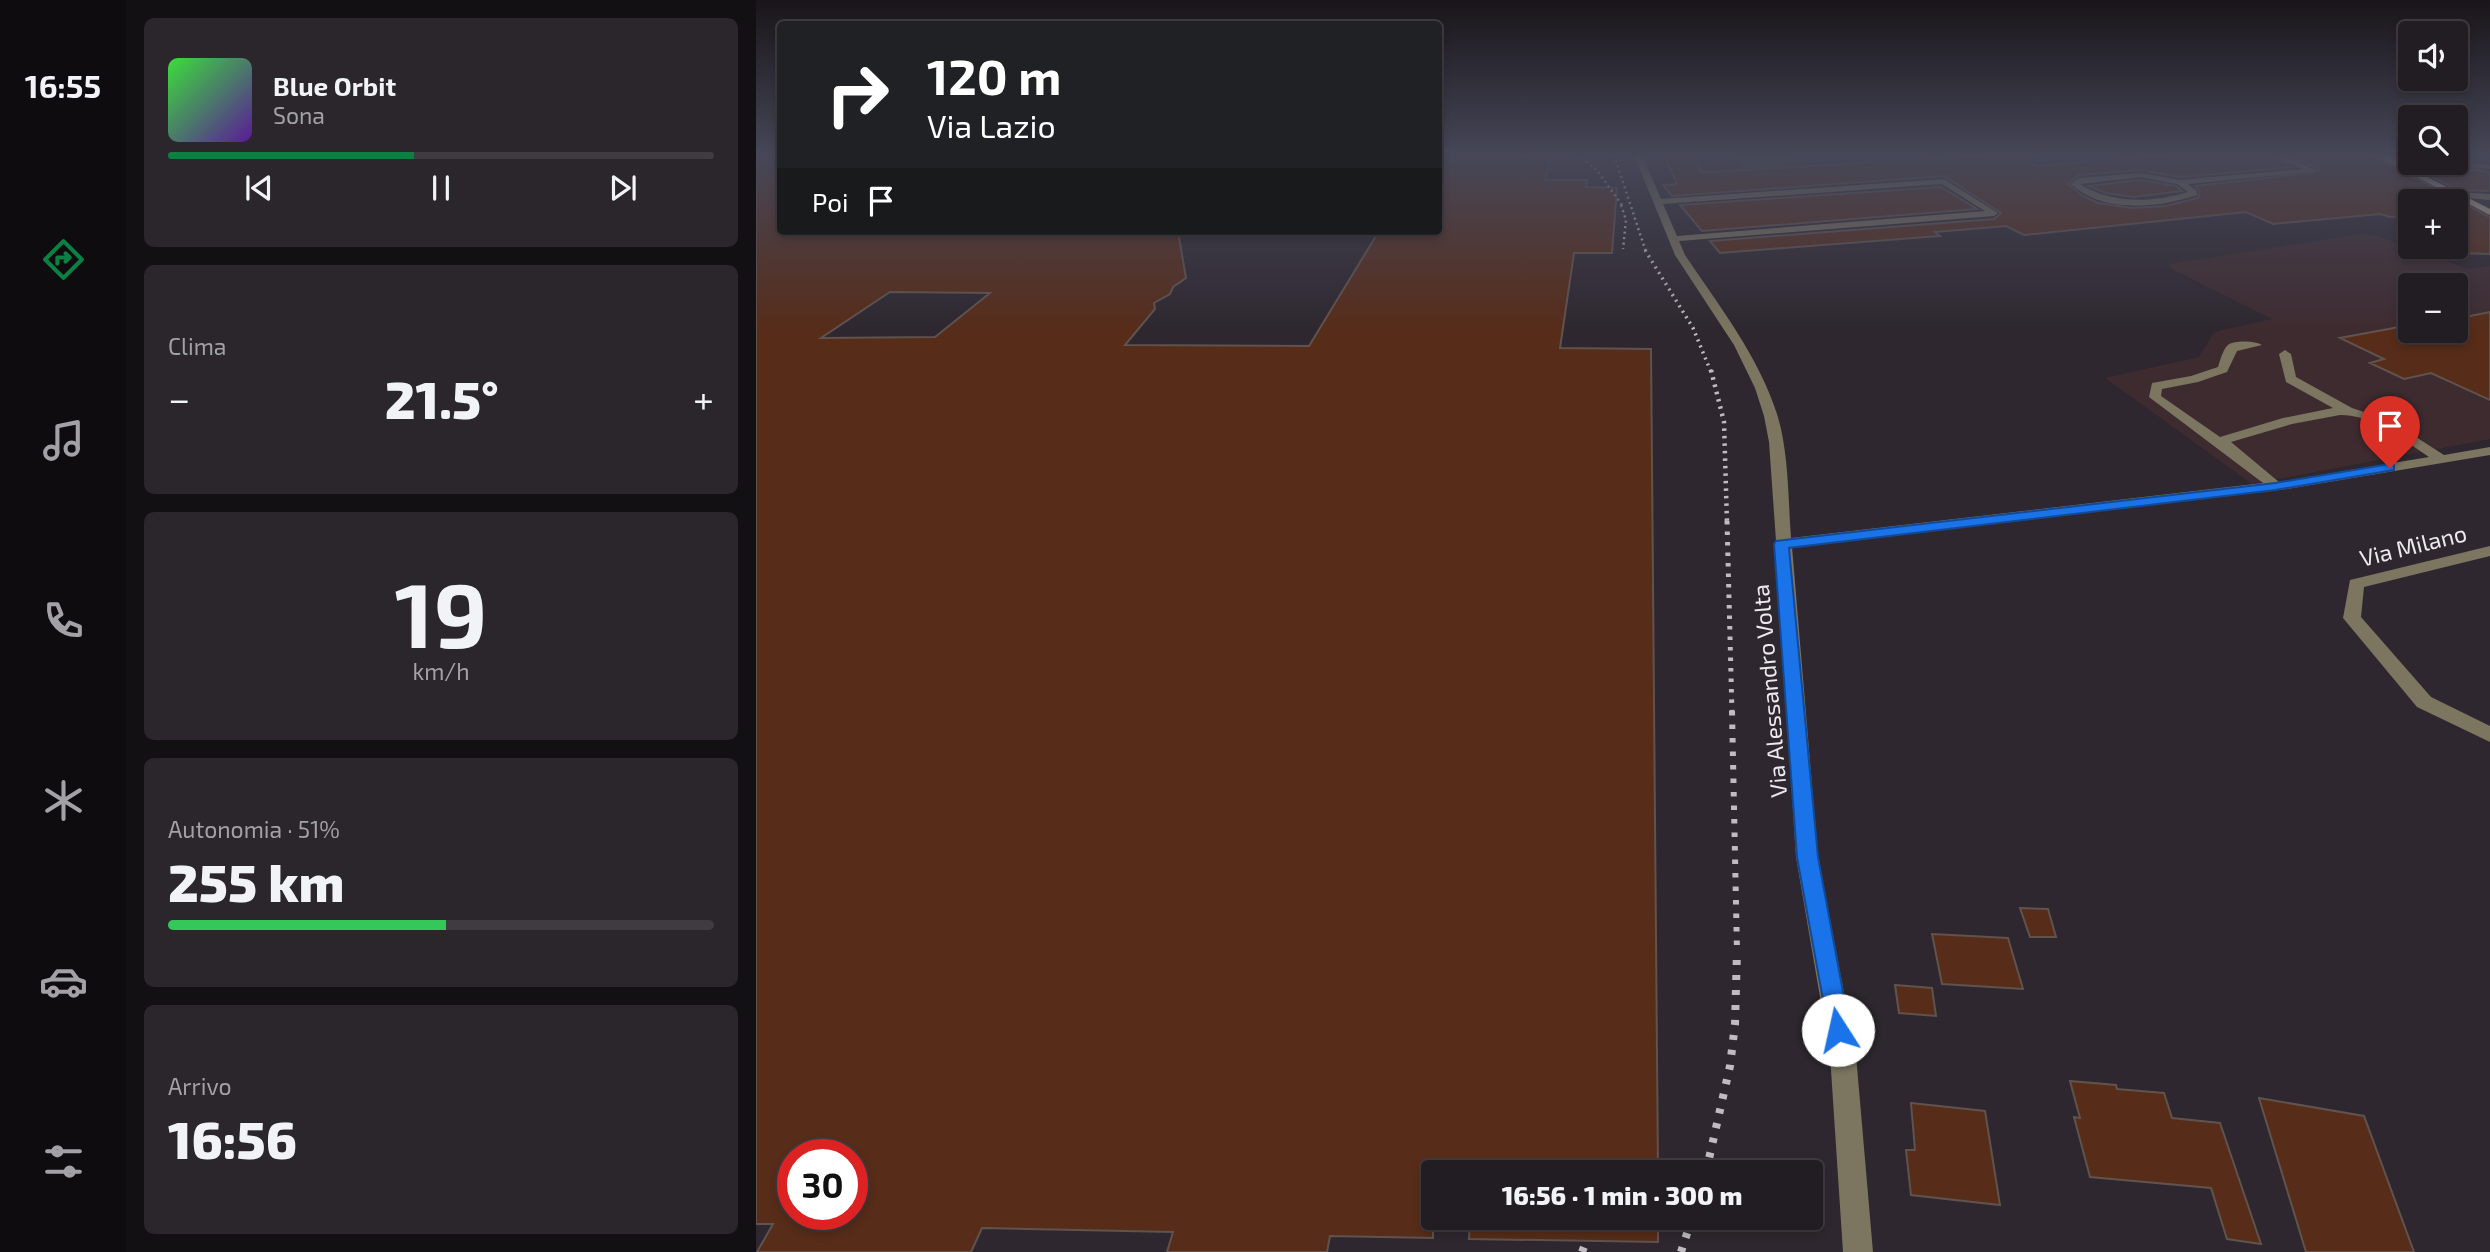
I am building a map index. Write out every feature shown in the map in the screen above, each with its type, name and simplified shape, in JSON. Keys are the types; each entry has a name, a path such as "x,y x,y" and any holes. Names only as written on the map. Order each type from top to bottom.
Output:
{"street":[{"name":"Via Alessandro Volta","path":"1662,213 1680,255 1740,345 1765,397 1776,442 1807,857 1843,1055 1858,1252"},
{"path":"1672,239 1989,213"},
{"path":"2256,345 2232,348 2223,369 2194,379 2156,386 2155,397 2226,447 2275,486"},
{"path":"2284,354 2290,379 2347,410 2372,416 2441,459"},
{"path":"2226,447 2223,440 2264,427 2347,410"},
{"path":"1782,544 2275,486 2490,451"},
{"name":"Via Milano","path":"2490,551 2356,584 2352,618 2424,702 2490,735"}],"shaded area":[{"path":"2362,234 2398,243 2398,259 2441,259 2468,269 2490,266 2490,439 2252,484 2105,378 2199,357 2214,332 2272,319 2172,269 2169,264"}],"building":[{"path":"756,213 777,213 777,235 1179,235 1186,278 1173,287 1170,294 1154,303 1155,309 1125,345 1309,346 1377,235 1442,235 1442,213 1615,213 1612,253 1574,253 1560,348 1651,349 1658,1160 1421,1160 1421,1230 1433,1230 1433,1238 1330,1236 1327,1252 1167,1252 1173,1232 982,1228 971,1252 757,1252 773,1224 756,1224","holes":["890,292 990,293 935,337 821,338"]},
{"path":"1687,213 1922,213 1702,231"},
{"path":"2001,213 2232,213 2024,235 2006,226 1935,232 1940,236 1720,253 1710,241 1994,219"},
{"path":"2249,213 2398,213 2398,216 2381,214 2273,224"},
{"path":"2468,213 2483,213 2490,217 2490,254 2468,253"},
{"path":"2490,312 2490,400 2431,373 2404,379 2370,363 2384,359 2340,338 2398,327 2398,343 2468,343 2468,316"},
{"path":"2020,908 2048,909 2056,937 2030,937"},
{"path":"1932,934 2008,938 2023,989 1942,984"},
{"path":"1895,985 1932,988 1936,1016 1899,1013"},
{"path":"2070,1081 2164,1093 2172,1118 2220,1123 2261,1244 2227,1239 2211,1188 2090,1177 2074,1117 2080,1118"},
{"path":"2259,1098 2364,1116 2414,1252 2306,1252"},
{"path":"1911,1103 1985,1111 2000,1205 1911,1195 1906,1150 1915,1150"},
{"path":"1469,1230 1658,1230 1658,1242 1469,1239"}],"railway":[{"path":"1623,249 1626,220 1624,213"},
{"path":"1633,213 1646,251"},
{"path":"1646,251 1693,328 1711,372"},
{"path":"1711,370 1724,422 1727,523"},
{"path":"1727,521 1732,713"},
{"path":"1732,711 1737,951"},
{"path":"1709,1160 1730,1066 1735,1024 1737,951"},
{"path":"1681,1252 1688,1230"},
{"path":"1582,1252 1586,1242"}],"route":[{"path":"1838,1030 1807,857 1782,544 2275,486 2390,468"}]}
